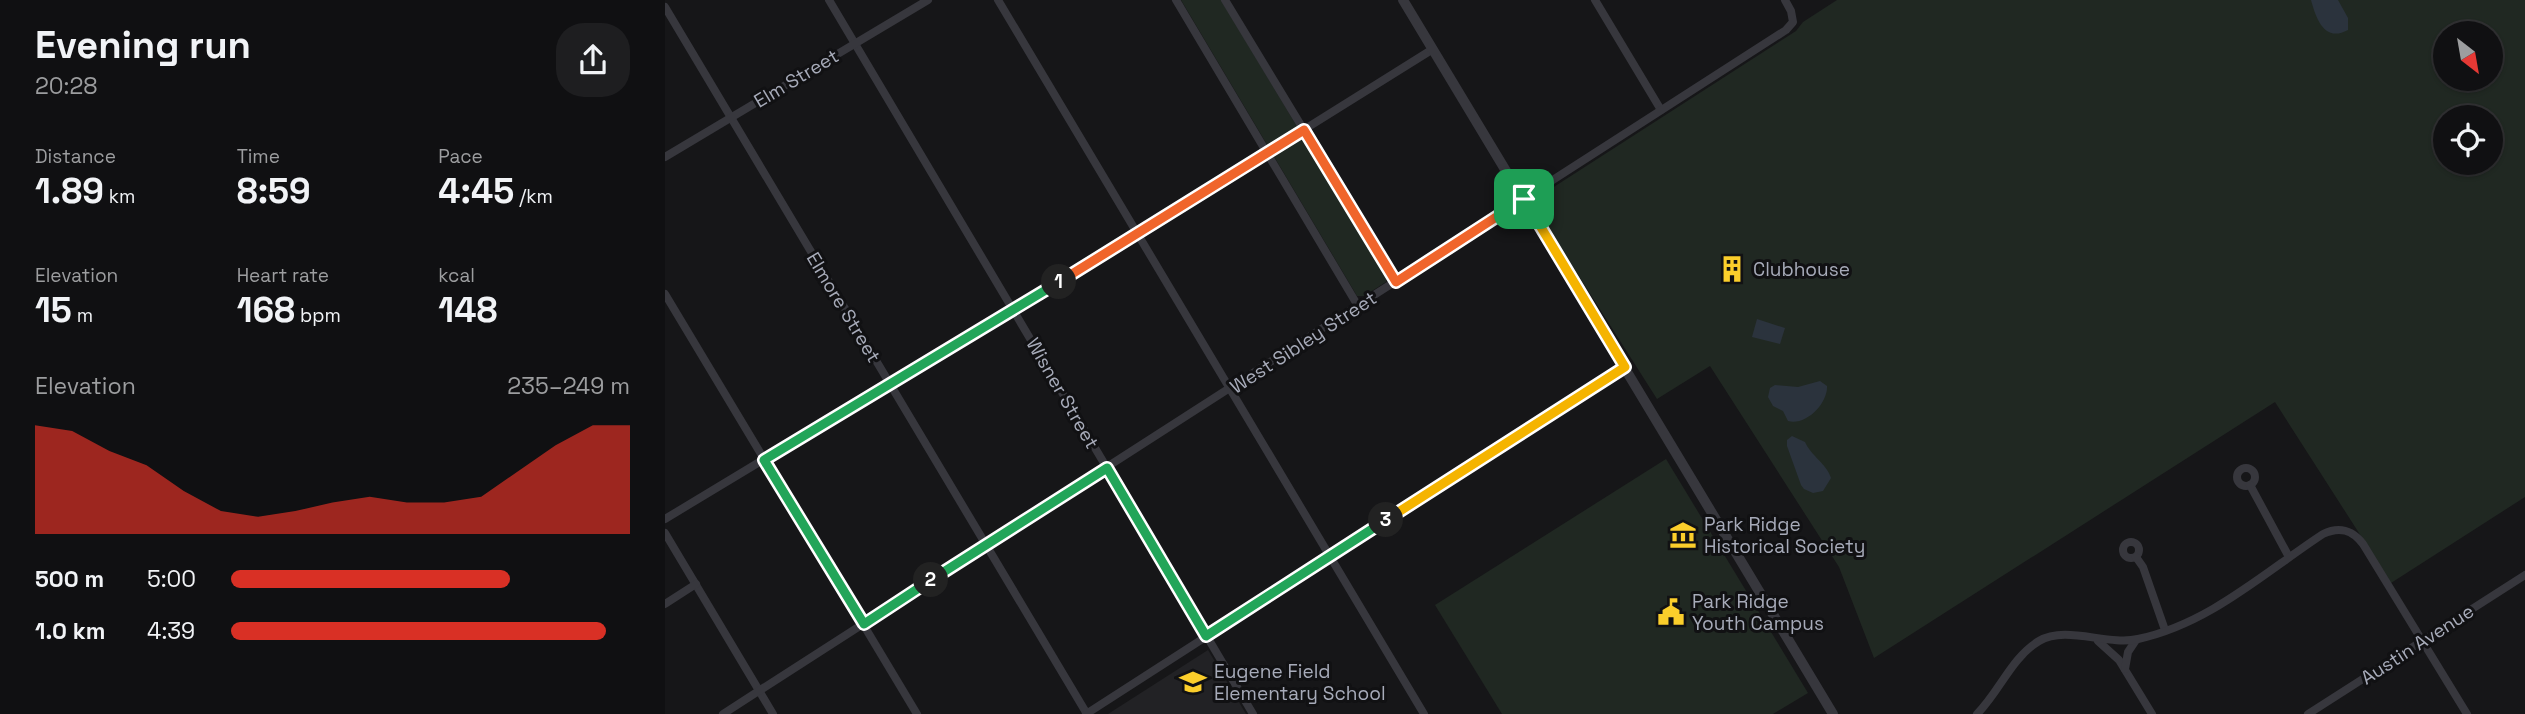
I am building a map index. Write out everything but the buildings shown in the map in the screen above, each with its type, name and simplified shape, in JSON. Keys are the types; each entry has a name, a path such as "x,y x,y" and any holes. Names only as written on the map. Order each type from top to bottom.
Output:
{"street":[{"name":"Wisner Street","path":"829,0 1254,714"},
{"name":"Elm Street","path":"665,157 928,0"},
{"path":"998,0 1424,714"},
{"path":"1176,0 1358,306"},
{"path":"1225,0 1396,282"},
{"path":"1403,0 1833,714"},
{"path":"1595,0 1661,110"},
{"name":"West Sibley Street","path":"723,714 1786,30 1793,22 1791,11 1784,0"},
{"name":"Elmore Street","path":"665,7 1086,714"},
{"path":"665,519 1137,234 1433,49"},
{"path":"665,294 917,714"},
{"path":"1086,714 1625,367"},
{"path":"2251,485 2289,557"},
{"path":"1977,714 1986,706 2012,666 2038,641 2058,635 2136,640 2165,630 2222,603 2257,582 2323,534 2344,529 2352,532 2364,544 2467,714"},
{"path":"665,533 773,714"},
{"path":"2136,557 2143,567 2165,630"},
{"name":"Austin Avenue","path":"2308,714 2525,575"},
{"path":"665,604 696,584"},
{"path":"2096,639 2113,652 2152,714"},
{"path":"2125,670 2128,652 2136,640"},
{"path":"1986,706 1991,714"}],"shaded area":[{"path":"1181,0 1221,0 1387,276 1386,282 1364,296 1357,296"},
{"path":"1837,0 2525,0 2525,497 2391,583 2275,402 1874,658 1839,567 1710,366 1657,399 1535,207 1538,199 1546,192 1796,31 1803,22"},
{"path":"2311,0 2338,0 2348,18 2348,30 2333,33 2322,27"},
{"path":"1757,319 1785,328 1780,344 1752,337"},
{"path":"1820,381 1827,386 1824,399 1815,412 1802,420 1788,421 1783,411 1773,406 1768,397 1770,388 1775,385 1798,387"},
{"path":"1792,436 1805,442 1829,473 1831,478 1823,491 1813,493 1801,485 1787,446 1787,440"},
{"path":"1666,459 1808,693 1773,714 1502,714 1435,605"},
{"name":"Eugene Field Elementary School","path":"1208,650 1246,714 1108,714"}],"place":[{"name":"Clubhouse","path":"1732,269"},
{"name":"Park Ridge Historical Society","path":"1683,535"},
{"name":"Park Ridge Youth Campus","path":"1671,612"},
{"name":"Eugene Field Elementary School","path":"1193,682"}],"route":[{"path":"1304,130 1396,282 1524,199 1625,367 1206,636 1107,468 864,624 764,460 1304,130"}]}
